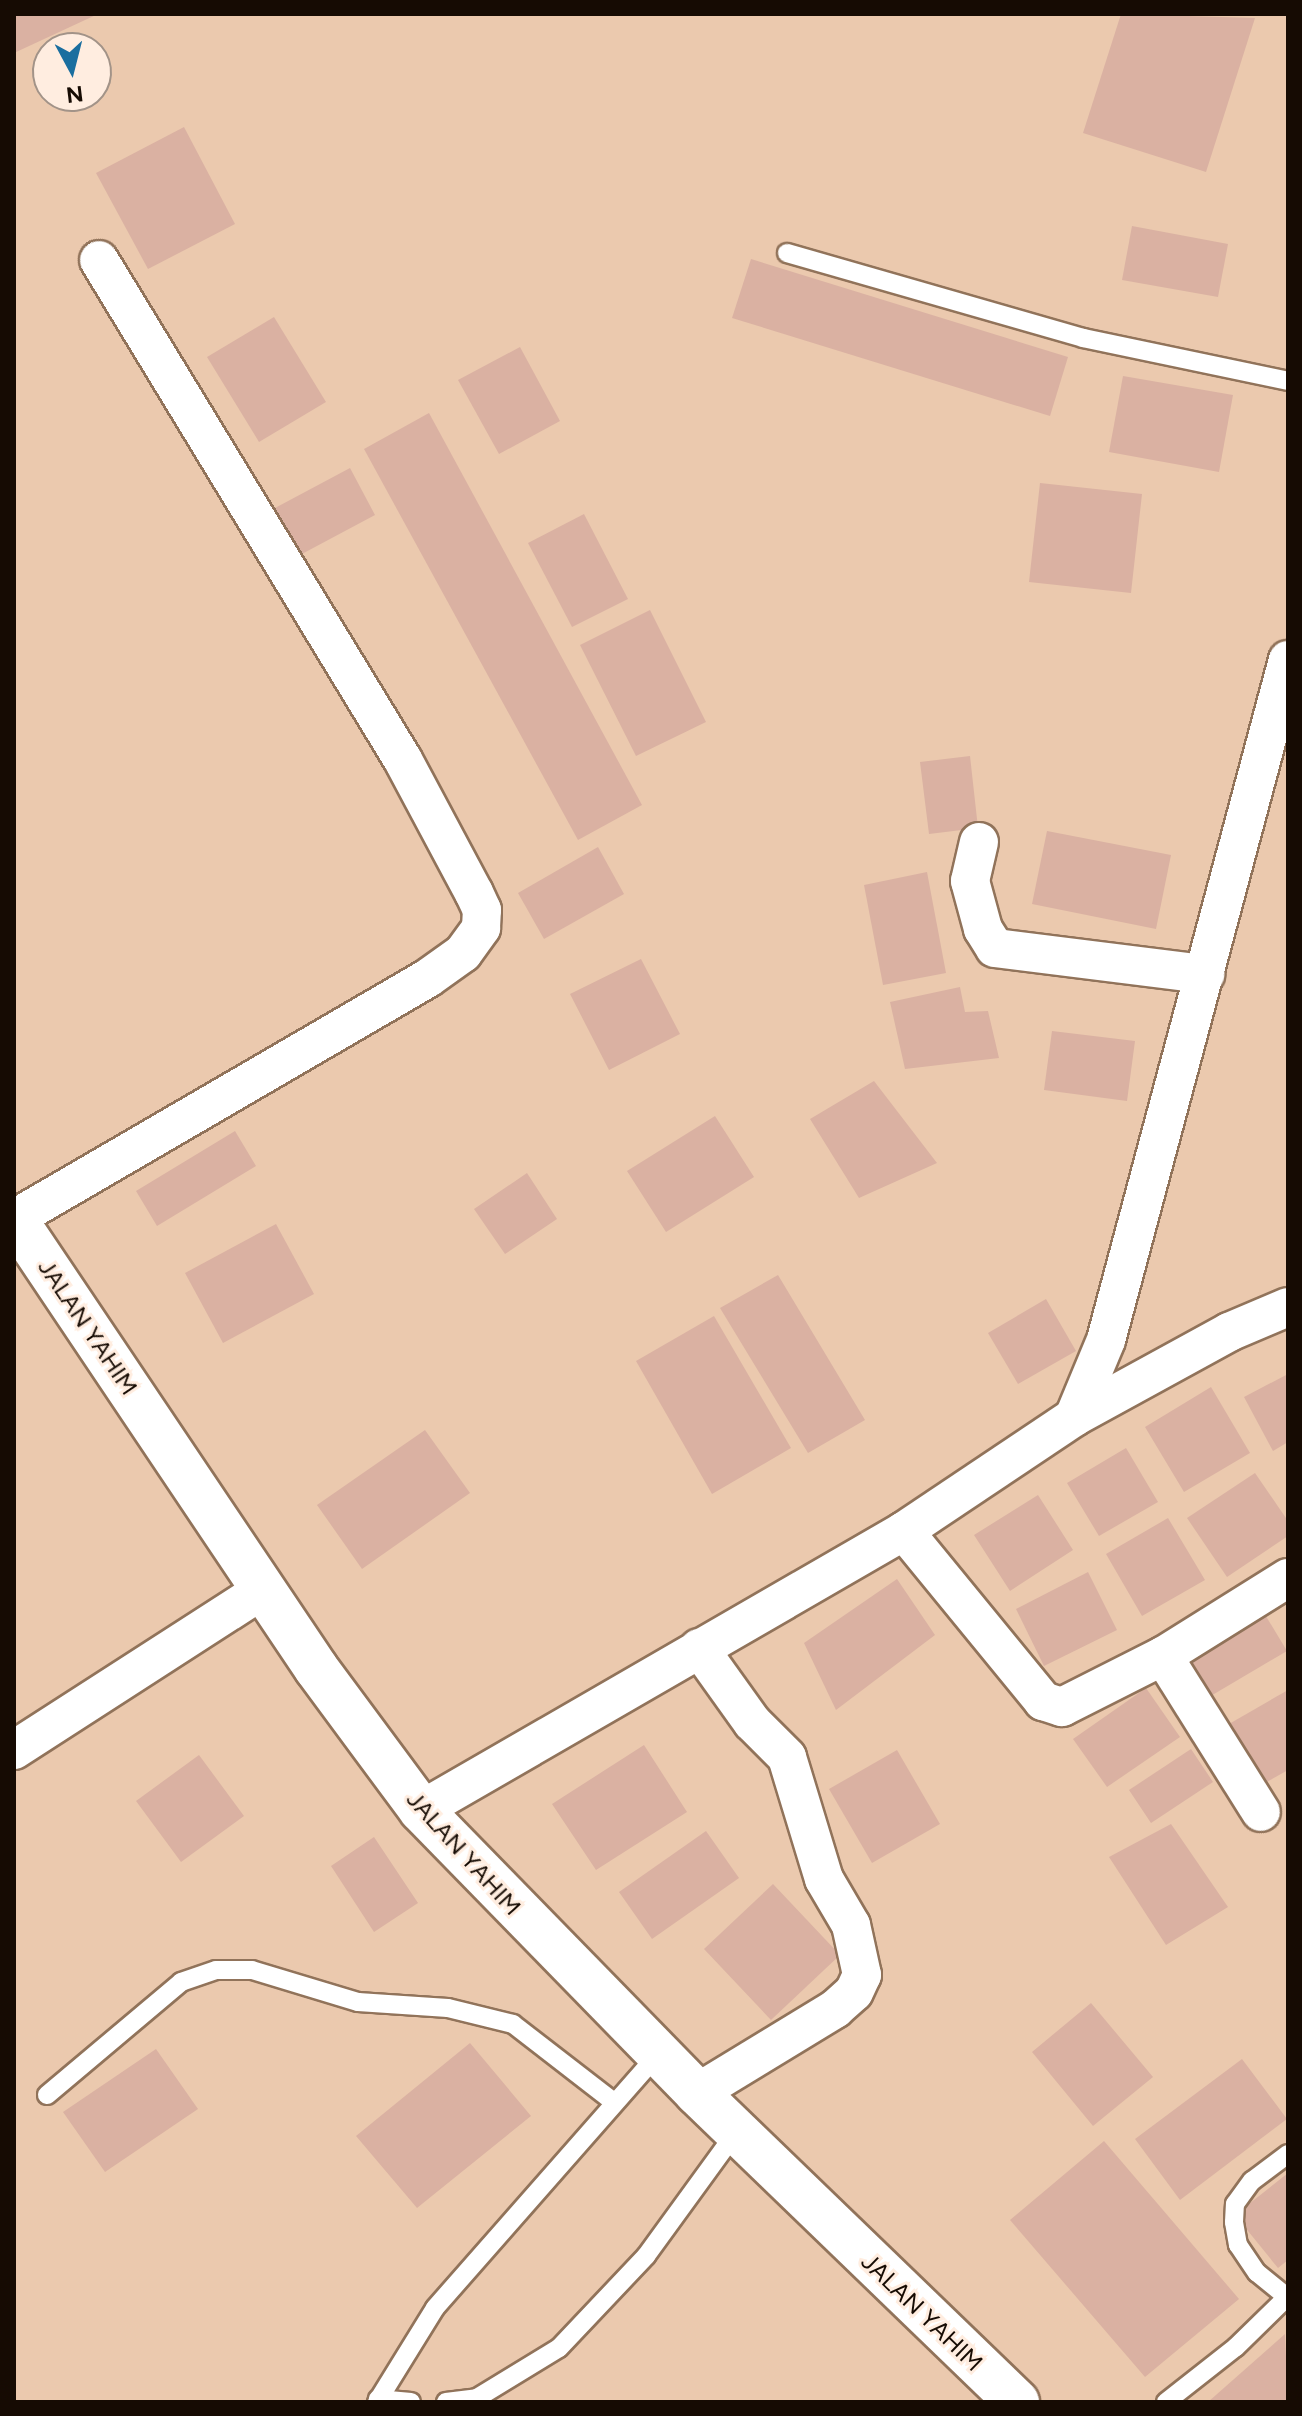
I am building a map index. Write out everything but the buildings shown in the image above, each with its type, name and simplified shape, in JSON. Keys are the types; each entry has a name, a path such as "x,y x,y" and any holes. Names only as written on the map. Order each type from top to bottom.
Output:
{"street":[{"path":"14,1219 428,978 463,953 481,928 482,910 403,760 99,260"},
{"path":"1074,1417 1106,1340 1205,974 1233,850 1288,660"},
{"path":"979,842 970,881 983,929 995,948 1205,974"},
{"name":"JALAN YAHIM","path":"14,1219 264,1589 421,1810 736,2132 1017,2402"},
{"path":"421,1810 904,1531 1074,1417 1229,1332 1288,1307"},
{"path":"904,1531 1043,1701 1062,1707 1078,1702 1163,1656 1288,1578"},
{"path":"14,1750 264,1589"},
{"path":"697,2093 835,2009 854,1992 862,1975 851,1925 824,1879 787,1757 752,1722 699,1648"},
{"path":"1163,1656 1261,1812"}],"lane":[{"path":"787,253 1083,338 1288,381"},
{"path":"47,2095 181,1982 216,1970 252,1970 358,2002 448,2008 513,2024 614,2102"},
{"path":"411,2402 378,2401 435,2308 658,2054"},
{"path":"446,2402 477,2398 559,2348 646,2256 736,2132"},
{"path":"1166,2402 1236,2347 1288,2297 1257,2273 1238,2245 1234,2222 1235,2204 1252,2181 1288,2154"}]}
